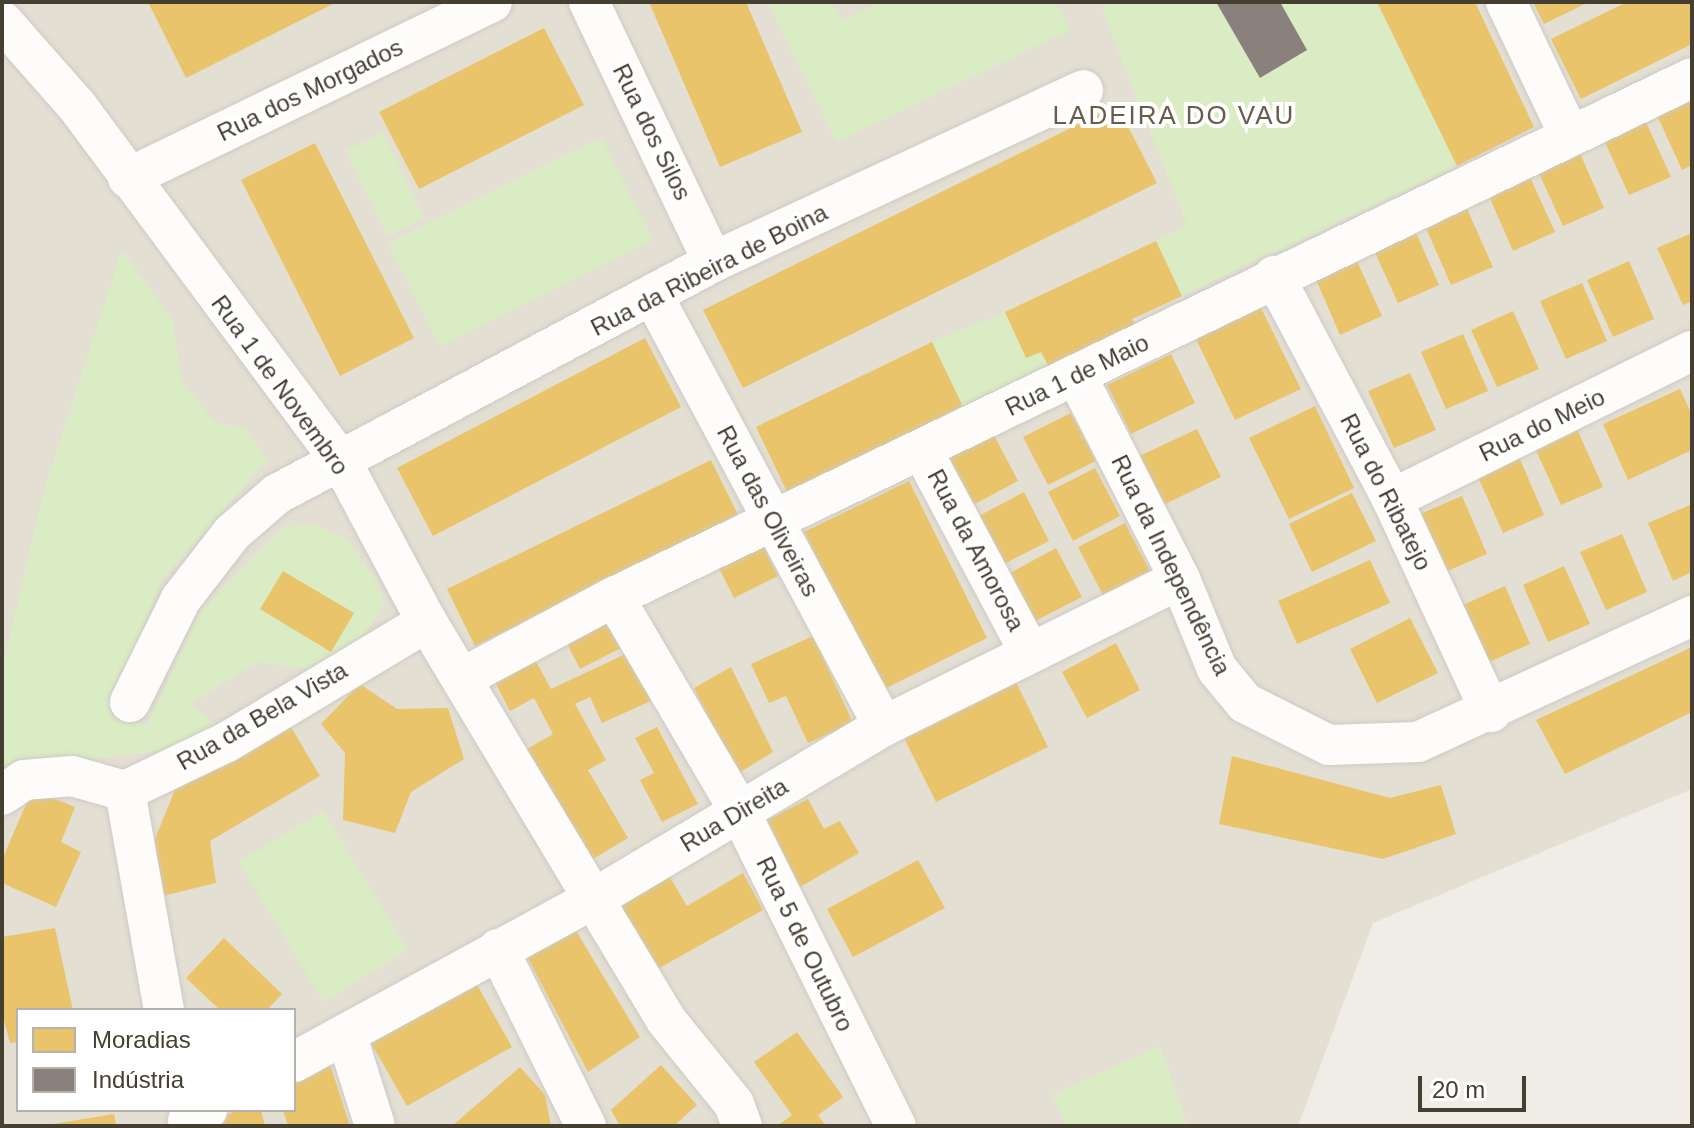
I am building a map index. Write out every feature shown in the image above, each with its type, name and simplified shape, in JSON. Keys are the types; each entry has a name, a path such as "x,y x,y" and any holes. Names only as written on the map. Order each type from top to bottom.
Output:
{"street":[{"name":"Rua dos Morgados","path":"128,178 492,2"},
{"name":"Rua dos Silos","path":"589,2 713,262"},
{"path":"1506,2 1568,132"},
{"name":"Rua 1 de Novembro","path":"2,21 128,178 342,463 427,622 464,677 666,1020 734,1104 742,1126"},
{"name":"Rua 1 de Maio","path":"464,677 614,597 1077,377 1274,276 1568,132 1692,78"},
{"name":"Rua da Ribeira de Boina","path":"130,702 181,599 232,533 277,494 342,463 713,262 1083,90"},
{"name":"Rua do Ribatejo","path":"1274,276 1392,499 1491,712"},
{"name":"Rua das Oliveiras","path":"653,296 884,726"},
{"name":"Rua do Meio","path":"1392,499 1692,351"},
{"name":"Rua da Independência","path":"1077,377 1180,579 1217,669 1245,703 1329,745 1418,742 1491,712 1692,616"},
{"name":"Rua da Amorosa","path":"922,450 1029,651"},
{"name":"Rua Direita","path":"296,1061 595,898 884,726 1029,651 1180,579"},
{"name":"Rua 5 de Outubro","path":"614,597 740,812 896,1126"},
{"name":"Rua da Bela Vista","path":"125,791 227,742 427,622"},
{"path":"2,795 24,780 72,776 125,791 164,1008"},
{"path":"498,949 586,1126"},
{"path":"346,1034 375,1126"}],"shaded area":[{"path":"2,2 1692,2 1692,789 1373,923 1298,1126 2,1126"}],"green space":[{"path":"768,2 832,2 842,21 880,2 1056,2 1070,30 836,142"},
{"path":"1108,2 1216,2 1261,78 1307,50 1280,2 1377,2 1457,166 1182,296 1156,241 1187,225 1103,12"},
{"path":"383,133 424,218 387,236 345,151"},
{"path":"601,137 653,240 440,346 388,243"},
{"path":"122,250 173,321 181,378 214,422 246,429 267,460 161,582 108,714 147,725 200,612 282,529 311,523 348,540 377,581 384,606 359,643 313,669 257,662 190,704 215,724 189,747 3,770 2,669 45,487"},
{"path":"1005,312 1026,358 1041,352 1052,373 966,413 932,342"},
{"path":"323,811 408,950 324,1002 239,862"},
{"path":"1160,1046 1188,1126 1067,1126 1052,1095"}],"building: Moradias":[{"path":"148,2 337,2 186,78"},
{"path":"649,2 746,2 802,132 720,167"},
{"path":"1377,2 1475,2 1534,127 1457,166"},
{"path":"1533,2 1589,2 1544,24"},
{"path":"1627,2 1692,2 1692,44 1581,99 1551,39"},
{"path":"544,28 584,105 419,189 379,112"},
{"path":"1692,97 1692,165 1682,170 1656,113"},
{"path":"1117,105 1157,183 743,388 703,310"},
{"path":"1645,120 1671,177 1629,195 1603,138"},
{"path":"315,143 414,338 340,376 241,180"},
{"path":"1579,151 1604,208 1563,226 1537,169"},
{"path":"1529,175 1555,232 1513,251 1488,194"},
{"path":"1467,209 1493,267 1451,285 1426,228"},
{"path":"1414,228 1439,285 1398,303 1372,246"},
{"path":"1692,233 1692,301 1683,305 1657,248"},
{"path":"1156,241 1182,296 1132,319 1139,333 1052,373 1041,352 1026,358 1005,312"},
{"path":"1356,259 1382,316 1340,335 1315,277"},
{"path":"1629,261 1654,319 1613,337 1587,280"},
{"path":"1582,283 1607,341 1566,359 1540,301"},
{"path":"1261,308 1301,389 1235,420 1196,339"},
{"path":"1513,311 1539,369 1497,387 1471,330"},
{"path":"1463,334 1488,391 1446,409 1421,352"},
{"path":"645,338 681,407 433,536 397,468"},
{"path":"932,342 966,413 790,498 756,427"},
{"path":"1171,354 1195,403 1131,434 1107,385"},
{"path":"1410,373 1436,430 1394,448 1368,391"},
{"path":"1680,389 1692,415 1692,450 1628,480 1603,424"},
{"path":"1315,406 1354,488 1289,519 1249,438"},
{"path":"1071,413 1096,461 1048,485 1023,437"},
{"path":"1197,429 1221,477 1157,508 1133,459"},
{"path":"1577,429 1603,487 1561,505 1535,448"},
{"path":"993,433 1018,481 971,506 946,458"},
{"path":"1519,457 1544,515 1503,533 1477,475"},
{"path":"711,460 739,517 475,646 447,589"},
{"path":"1095,468 1120,516 1073,541 1048,492"},
{"path":"909,481 987,638 882,690 804,532"},
{"path":"1024,492 1049,541 1002,565 977,517"},
{"path":"1352,493 1376,541 1312,572 1289,524"},
{"path":"1462,496 1487,554 1445,572 1420,514"},
{"path":"1690,505 1692,572 1673,581 1648,523"},
{"path":"1125,523 1150,571 1103,595 1078,547"},
{"path":"1622,534 1647,592 1606,610 1580,552"},
{"path":"761,542 778,576 734,598 717,564"},
{"path":"1056,548 1082,597 1035,621 1010,573"},
{"path":"1370,560 1390,603 1297,644 1278,601"},
{"path":"1564,566 1590,624 1548,642 1523,585"},
{"path":"283,571 354,613 331,652 260,609"},
{"path":"1505,586 1530,644 1489,662 1463,605"},
{"path":"603,613 621,648 580,669 562,634"},
{"path":"1410,618 1438,673 1377,703 1350,649"},
{"path":"813,636 853,723 808,743 786,696 769,703 751,664"},
{"path":"1116,643 1140,690 1087,718 1062,672"},
{"path":"1692,647 1692,712 1565,774 1536,720"},
{"path":"630,652 653,700 602,723 590,697 575,704 606,760 588,770 628,838 593,859 527,749 553,734 534,698 510,711 492,676 532,654 551,689"},
{"path":"731,667 773,752 737,774 694,688"},
{"path":"1016,682 1048,747 936,802 904,738"},
{"path":"360,684 397,709 448,708 464,759 411,792 395,833 343,820 345,753 321,724"},
{"path":"285,717 320,776 210,841 216,883 154,898 148,856 179,780"},
{"path":"657,727 698,804 662,822 640,780 654,773 635,738"},
{"path":"1232,756 1390,798 1441,785 1456,834 1383,859 1219,824"},
{"path":"32,790 75,807 61,842 81,852 56,907 2,883 2,860"},
{"path":"808,799 824,829 840,821 859,853 800,887 764,822"},
{"path":"918,860 945,908 853,957 827,909"},
{"path":"743,873 763,910 654,971 614,907 668,874 687,906"},
{"path":"573,926 640,1037 588,1072 524,951"},
{"path":"55,928 73,1008 16,1008 16,1042 10,1043 2,1013 2,937"},
{"path":"224,938 282,994 269,1008 218,1008 186,978"},
{"path":"476,983 512,1047 407,1106 370,1041"},
{"path":"797,1032 843,1097 818,1115 826,1126 777,1126 792,1115 754,1062"},
{"path":"329,1061 350,1126 288,1126 284,1112 296,1112 296,1076"},
{"path":"661,1065 697,1105 674,1126 620,1126 611,1110"},
{"path":"520,1067 545,1095 551,1126 452,1126"},
{"path":"233,1112 262,1112 265,1126 223,1126 221,1118"},
{"path":"114,1114 116,1126 53,1126 53,1124"}],"building: Indústria":[{"path":"1216,2 1280,2 1307,50 1260,78"}],"district":[{"name":"LADEIRA DO VAU","path":"1174,116"}]}
